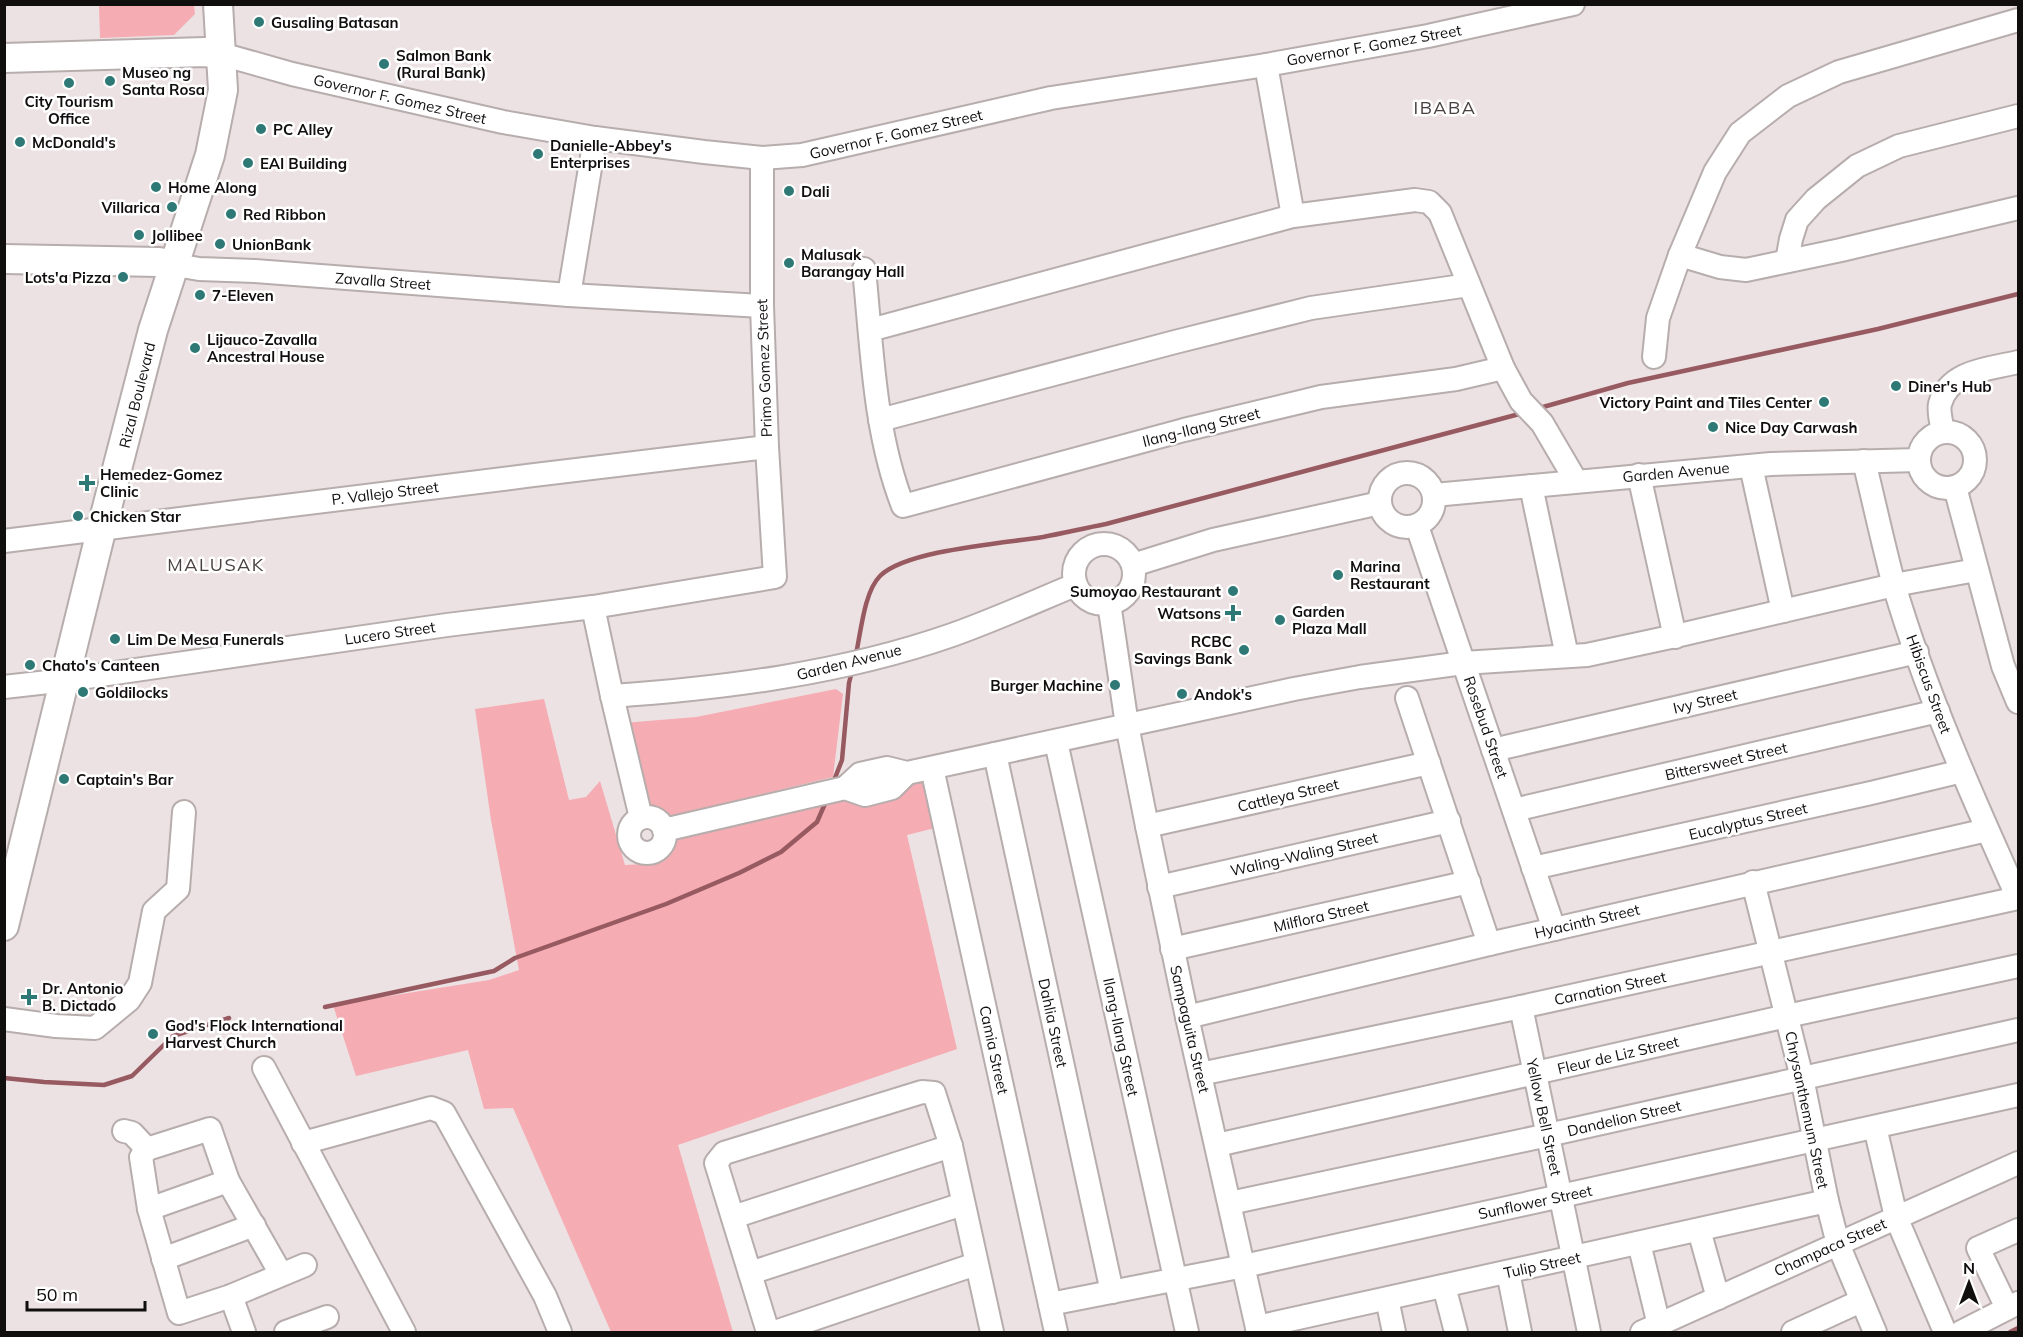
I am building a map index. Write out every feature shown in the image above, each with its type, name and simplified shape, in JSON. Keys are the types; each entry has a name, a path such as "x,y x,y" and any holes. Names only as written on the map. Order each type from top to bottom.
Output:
{"main road":[{"name":"Rizal Boulevard","path":"4,926 153,330 210,155 223,90 218,4"},
{"path":"4,58 221,54"},
{"name":"Zavalla Street","path":"4,259 159,262 176,265"}],"street":[{"name":"Governor F. Gomez Street","path":"221,54 292,74 492,119 595,138 762,159 802,155 1051,98 1428,36 1573,4"},
{"path":"1654,357 1658,318 1680,255 1715,172 1740,134 1788,96 1839,72 2019,20"},
{"path":"1266,64 1293,216"},
{"path":"1787,261 1797,220 1816,199 1857,166 1899,146 2019,116"},
{"path":"569,295 595,138"},
{"name":"Primo Gomez Street","path":"762,159 762,306 766,447 775,577"},
{"path":"870,330 1293,216 1415,200 1429,202 1440,213 1503,368 1521,401 1542,423 1576,481"},
{"path":"1680,255 1720,267 1746,270 2019,208"},
{"name":"Zavalla Street","path":"176,265 199,269 569,295 762,306"},
{"path":"864,269 880,420 1311,308 1469,285"},
{"path":"1943,432 1940,406 1946,390 1965,374 2019,362"},
{"name":"Ilang-Ilang Street","path":"880,420 894,481 903,506 1184,430 1321,397 1456,379 1503,368"},
{"path":"1943,432 1961,435 1973,450 1975,459 1974,468 1963,483 1954,487 1942,487 1930,482 1922,472 1919,460 1920,450 1925,442 1933,435 1943,432"},
{"name":"P. Vallejo Street","path":"4,541 102,527 766,447"},
{"name":"Garden Avenue","path":"1434,495 1751,466 1919,460"},
{"name":"Hibiscus Street","path":"1864,461 1894,585 1917,652 1962,771 2018,898"},
{"path":"1751,466 1783,611"},
{"path":"1403,473 1423,478 1434,495 1431,514 1417,526 1405,527 1393,523 1384,515 1380,503 1385,483 1403,473"},
{"path":"1639,475 1675,636"},
{"path":"1531,486 1567,656"},
{"path":"1954,487 2003,666 2019,702"},
{"path":"1133,565 1213,540 1380,503"},
{"name":"Rosebud Street","path":"1417,526 1554,929"},
{"path":"1106,543 1118,547 1127,554 1133,565 1134,578 1129,591 1119,600 1097,604 1080,594 1075,585 1073,573 1076,561 1083,552 1094,545 1106,543"},
{"path":"664,830 843,788 860,774 887,768 906,773 932,768 1294,689 1360,677 1463,663 1587,655 1894,585 1976,570"},
{"name":"Lucero Street","path":"4,687 447,625 593,607 775,577"},
{"name":"Garden Avenue","path":"612,696 692,691 803,674 843,665 952,635 1075,585"},
{"name":"Sampaguita Street","path":"1109,603 1127,725 1146,826 1258,1330"},
{"path":"593,607 641,818"},
{"name":"Ivy Street","path":"1493,750 1917,652"},
{"path":"1407,698 1489,944"},
{"name":"Bittersweet Street","path":"1514,810 1938,711"},
{"name":"Ilang-Ilang Street","path":"1056,742 1187,1332"},
{"name":"Dahlia Street","path":"995,754 1112,1292"},
{"name":"Cattleya Street","path":"1146,826 1429,763"},
{"name":"Camia Street","path":"932,768 1056,1332"},
{"name":"Eucalyptus Street","path":"1533,868 1860,796 1962,771"},
{"path":"4,1019 56,1026 95,1028 129,1000 140,983 154,911 178,889 184,812"},
{"path":"641,818 656,819 664,830 665,838 662,845 649,853 641,853 630,843 628,835 630,828 634,821 641,818"},
{"name":"Waling-Waling Street","path":"1159,887 1449,821"},
{"name":"Hyacinth Street","path":"1187,1017 1753,882 1988,830"},
{"name":"Milflora Street","path":"1173,949 1469,882"},
{"name":"Chrysanthemum Street","path":"1753,882 1802,1078 1838,1244 1875,1332"},
{"name":"Carnation Street","path":"1200,1074 1521,1007 2018,898"},
{"name":"Fleur de Liz Street","path":"1217,1145 2019,966"},
{"name":"Yellow Bell Street","path":"1521,1007 1589,1332"},
{"name":"Dandelion Street","path":"1230,1203 2019,1030"},
{"path":"264,1068 404,1332"},
{"path":"768,1332 716,1163 724,1153 922,1092 934,1093 951,1146 992,1332"},
{"name":"Sunflower Street","path":"1050,1304 1244,1266 2019,1095"},
{"path":"303,1143 431,1108 444,1113 545,1296 560,1332"},
{"path":"1875,1127 1896,1217 1945,1332"},
{"path":"281,1274 228,1181 210,1129 147,1149 141,1157 149,1209 179,1313 231,1296 305,1265"},
{"path":"124,1131 132,1133 147,1149"},
{"path":"733,1217 951,1146"},
{"name":"Champaca Street","path":"1651,1328 2019,1163"},
{"path":"149,1209 228,1181"},
{"name":"Tulip Street","path":"1258,1330 1328,1322 1387,1299 1827,1201"},
{"path":"750,1273 963,1204"},
{"path":"163,1259 254,1225"},
{"path":"1699,1230 1718,1298"},
{"path":"1961,1332 2013,1306 1978,1248 2019,1230"},
{"path":"1639,1243 1651,1328"},
{"path":"775,1332 976,1264"},
{"path":"1508,1272 1520,1332"},
{"path":"1444,1286 1456,1332"},
{"path":"231,1296 244,1332"},
{"path":"1387,1299 1394,1332"},
{"path":"1793,1332 1861,1300"},
{"path":"286,1332 327,1317"}],"shaded area":[{"path":"99,5 194,5 195,14 174,35 100,38"},
{"path":"836,689 843,694 833,777 673,816 643,802 623,723 696,717"},
{"path":"544,699 569,800 586,797 600,781 625,865 646,864 681,837 839,800 867,803 909,784 925,781 935,828 907,835 957,1049 678,1145 733,1332 611,1332 513,1108 484,1109 468,1050 356,1076 333,1005 489,980 519,970 491,820 475,709"}],"waterway":[{"path":"1536,409 1628,383 1878,329 2018,294"},
{"path":"856,654 867,602 875,583 880,576 893,567 911,560 957,549 1043,537 1106,524 1523,413"},
{"path":"833,783 842,760 852,671"},
{"path":"325,1007 494,971 515,958 666,904 739,873 781,852 817,822 827,799"},
{"path":"4,1078 104,1085 132,1076 173,1036 229,1018"},
{"path":"2010,1332 2018,1328"}],"place":[{"name":"Gusaling Batasan","path":"259,22"},
{"name":"Salmon Bank (Rural Bank)","path":"384,64"},
{"name":"Museo ng Santa Rosa","path":"110,81"},
{"name":"City Tourism Office","path":"69,83"},
{"name":"PC Alley","path":"261,129"},
{"name":"McDonald's","path":"20,142"},
{"name":"Danielle-Abbey's Enterprises","path":"538,154"},
{"name":"EAI Building","path":"248,163"},
{"name":"Home Along","path":"156,187"},
{"name":"Dali","path":"789,191"},
{"name":"Villarica","path":"172,207"},
{"name":"Red Ribbon","path":"231,214"},
{"name":"Jollibee","path":"139,235"},
{"name":"UnionBank","path":"220,244"},
{"name":"Malusak Barangay Hall","path":"789,263"},
{"name":"Lots'a Pizza","path":"123,277"},
{"name":"7-Eleven","path":"200,295"},
{"name":"Lijauco-Zavalla Ancestral House","path":"195,348"},
{"name":"Diner's Hub","path":"1896,386"},
{"name":"Victory Paint and Tiles Center","path":"1824,402"},
{"name":"Nice Day Carwash","path":"1713,427"},
{"name":"Hemedez-Gomez Clinic","path":"87,483"},
{"name":"Chicken Star","path":"78,516"},
{"name":"Marina Restaurant","path":"1338,575"},
{"name":"Sumoyao Restaurant","path":"1233,591"},
{"name":"Watsons","path":"1233,613"},
{"name":"Garden Plaza Mall","path":"1280,620"},
{"name":"Lim De Mesa Funerals","path":"115,639"},
{"name":"RCBC Savings Bank","path":"1244,650"},
{"name":"Chato's Canteen","path":"30,665"},
{"name":"Burger Machine","path":"1115,685"},
{"name":"Goldilocks","path":"83,692"},
{"name":"Andok's","path":"1182,694"},
{"name":"Captain's Bar","path":"64,779"},
{"name":"Dr. Antonio B. Dictado","path":"29,997"},
{"name":"God's Flock International Harvest Church","path":"153,1034"}],"district":[{"name":"IBABA","path":"1445,107"},
{"name":"MALUSAK","path":"216,564"}]}
